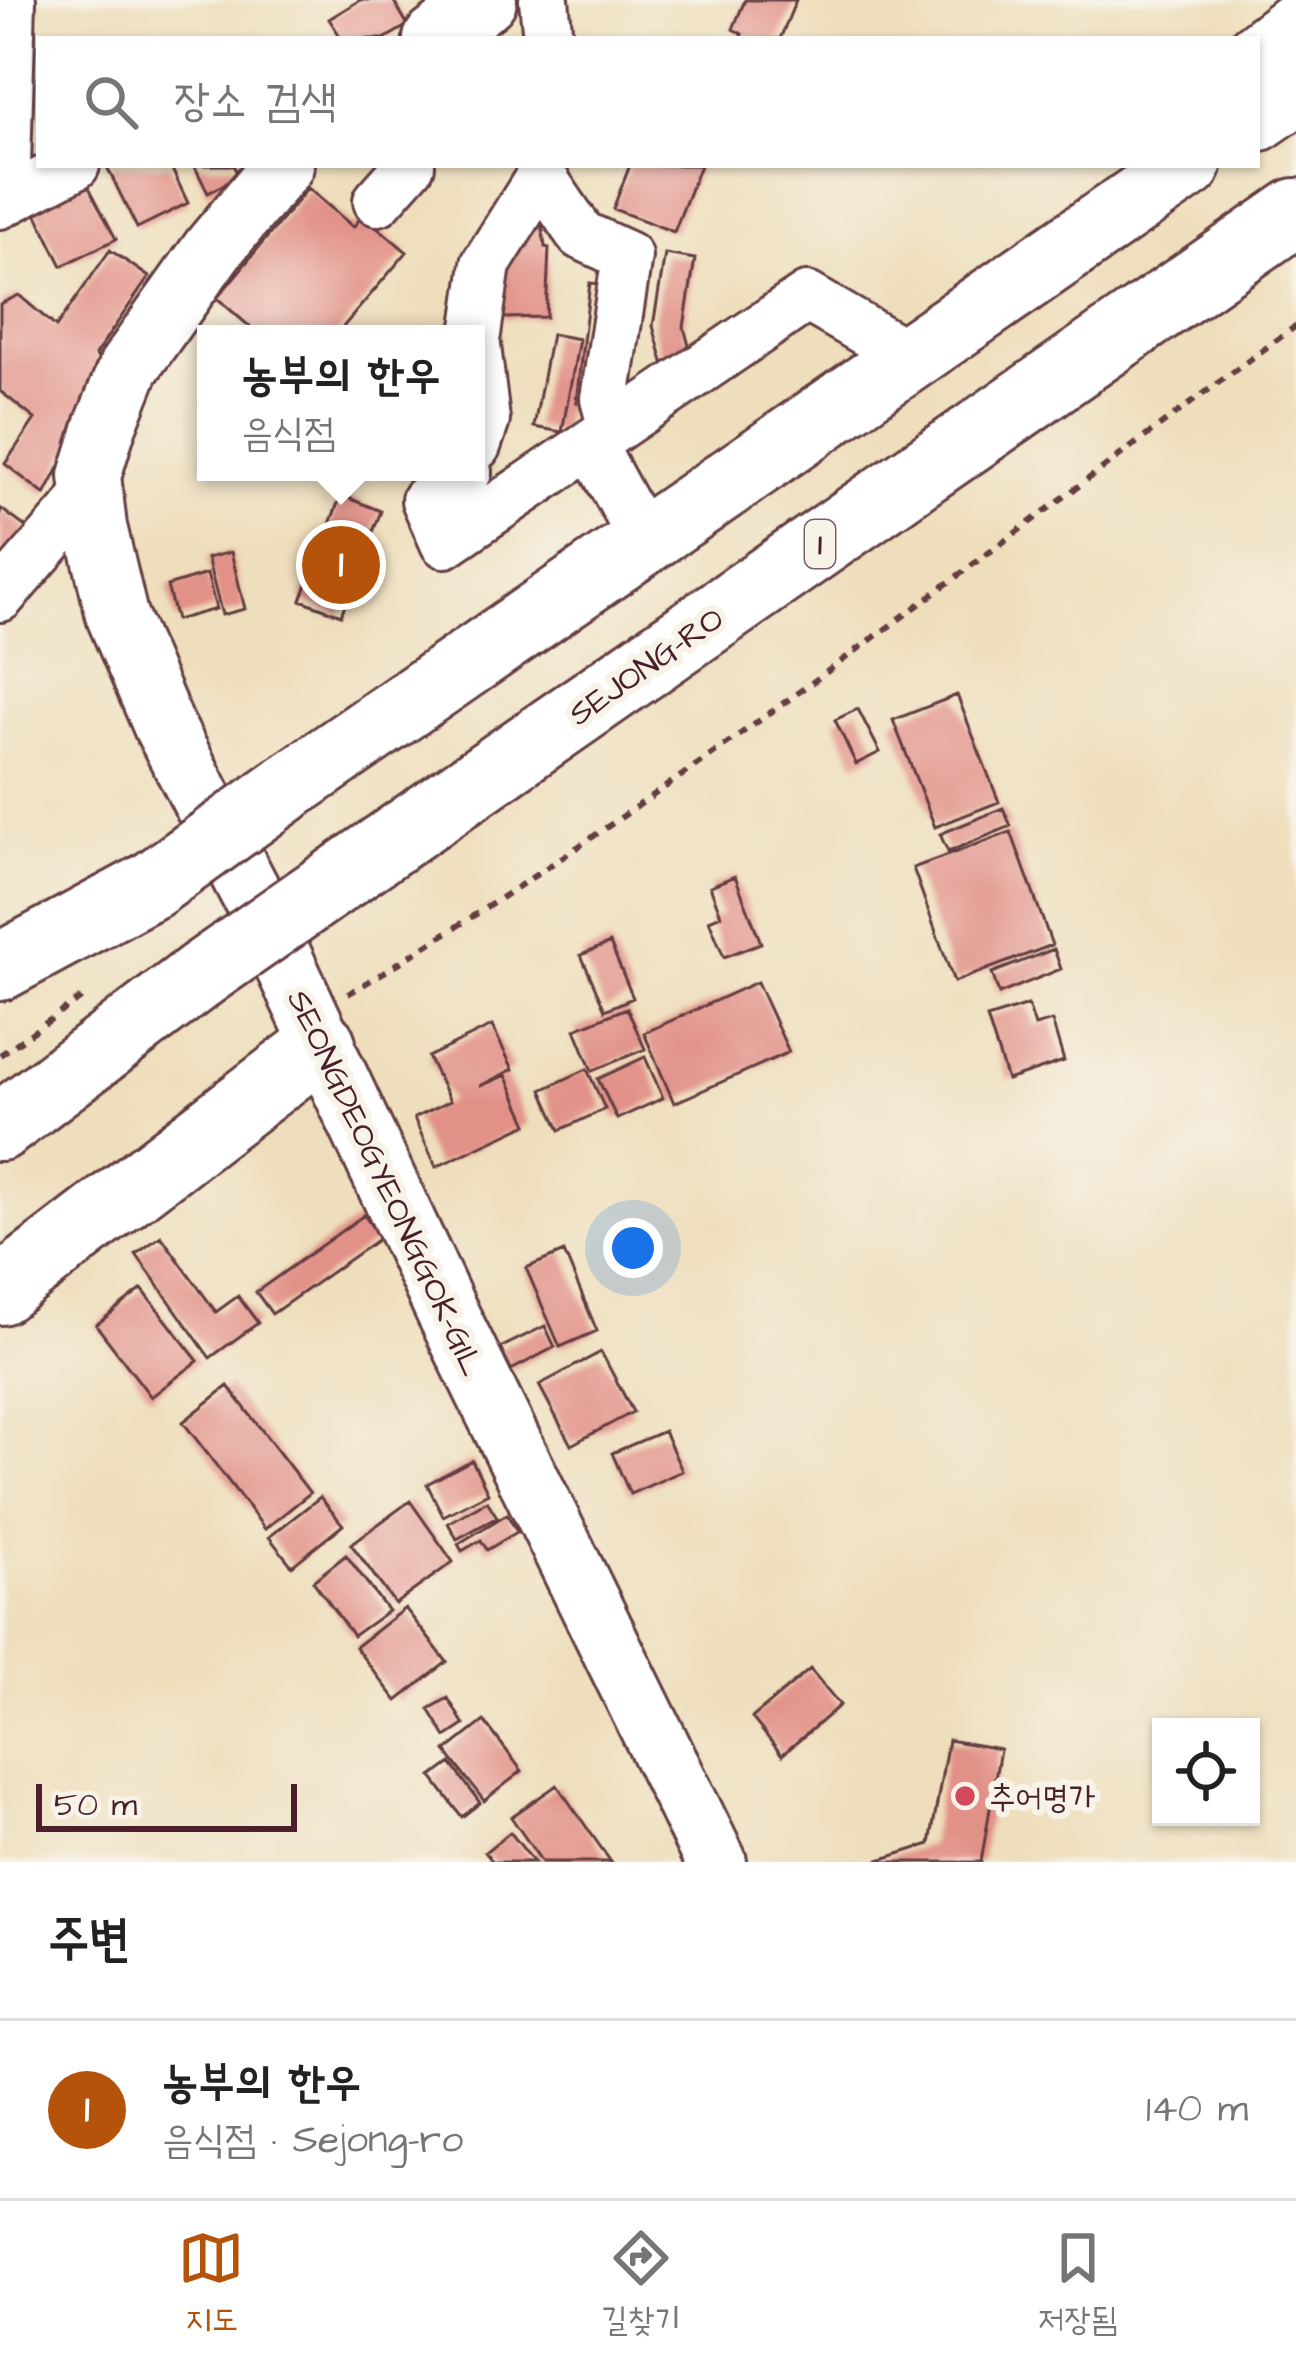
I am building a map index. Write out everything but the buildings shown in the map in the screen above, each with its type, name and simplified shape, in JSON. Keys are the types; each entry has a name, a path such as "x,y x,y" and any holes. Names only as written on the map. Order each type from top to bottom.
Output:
{"highway":[{"path":"1260,54 1296,26"},
{"path":"1260,116 1296,91"},
{"path":"784,445 1123,168"},
{"path":"0,967 152,885 1184,168"},
{"name":"SEJONG-RO","path":"0,1127 202,974 1296,212"},
{"path":"0,1291 316,1030"}],"main road":[{"path":"438,36 485,0"},
{"path":"92,491 90,476 129,368 214,249 281,168"},
{"name":"SEONGDEOGYEONGGOK-GIL","path":"92,491 117,616 164,725 260,909 456,1331 716,1862"}],"street":[{"path":"11,0 3,201 69,168"},
{"path":"378,201 407,168"},
{"path":"477,325 485,264 542,170 581,235 627,256 602,436 644,541"},
{"path":"449,481 426,500 445,543 807,297 900,351"},
{"path":"0,598 92,491"},
{"path":"0,978 62,933"}],"path":[{"path":"316,1030 836,668 1296,326"}],"place":[{"name":"농부의 한우","path":"341,565"},
{"name":"추어명가","path":"965,1796"}]}
